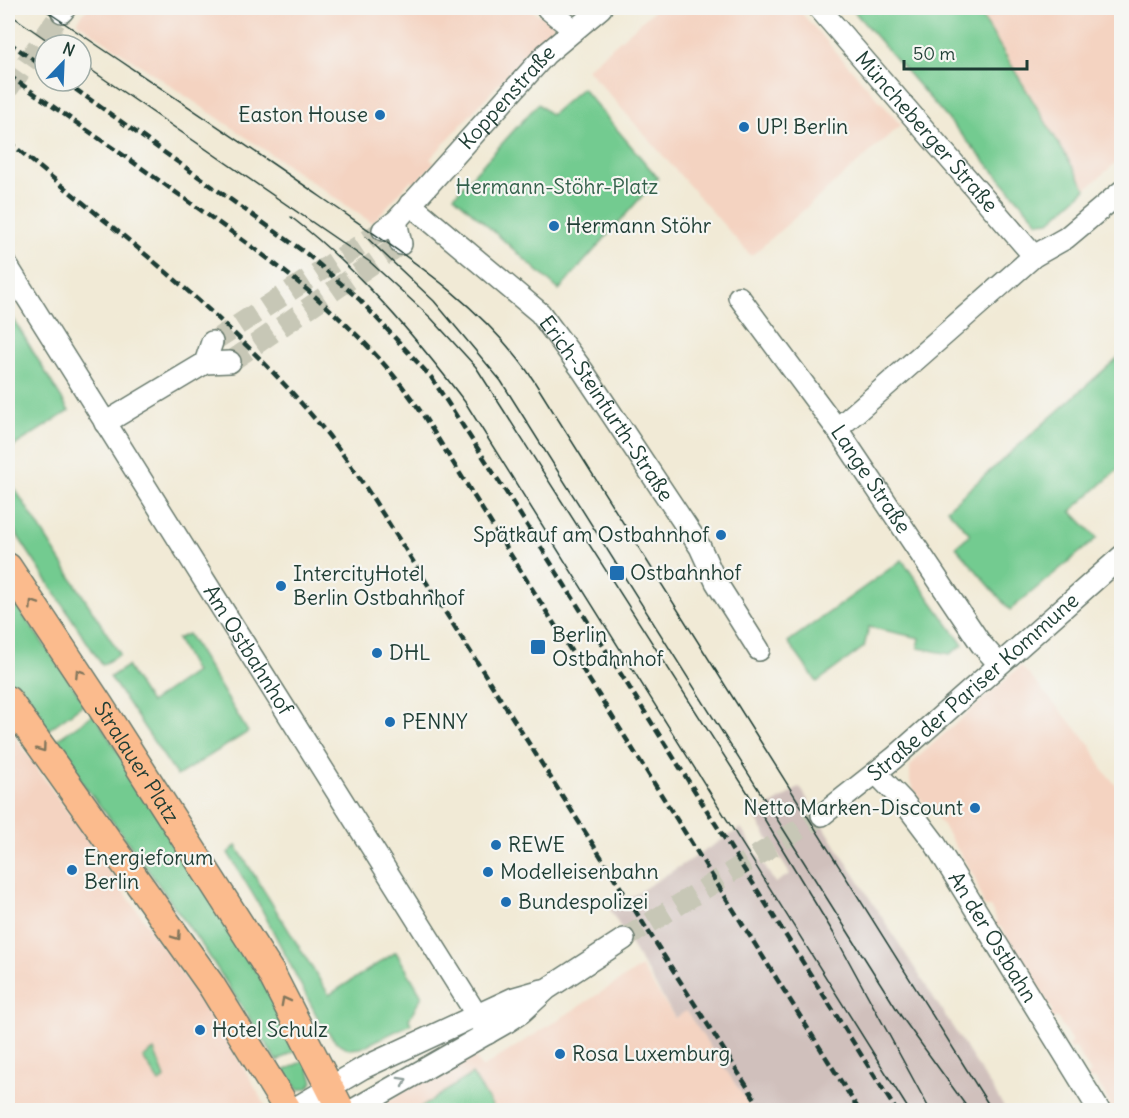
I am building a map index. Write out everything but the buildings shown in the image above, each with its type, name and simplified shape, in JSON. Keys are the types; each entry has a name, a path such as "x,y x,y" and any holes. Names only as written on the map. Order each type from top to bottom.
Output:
{"main road":[{"name":"Stralauer Platz","path":"8,567 76,668 270,973 336,1099"},
{"path":"8,700 211,985 288,1110"}],"street":[{"path":"547,8 574,30"},
{"name":"Koppenstraße","path":"401,243 389,225 546,54 601,8"},
{"name":"Müncheberger Straße","path":"819,8 1034,256"},
{"path":"837,429 1034,256 1066,238 1122,191"},
{"name":"Erich-Steinfurth-Straße","path":"410,204 540,313 583,371 700,547 716,582 759,650"},
{"name":"Am Ostbahnhof","path":"8,267 483,1024"},
{"name":"Lange Straße","path":"739,297 837,429 981,644 999,664"},
{"path":"205,363 212,342"},
{"path":"105,423 205,363 230,362"},
{"name":"Straße der Pariser Kommune","path":"822,816 876,773 1122,556"},
{"name":"An der Ostbahn","path":"876,773 903,801 934,842 1099,1110"},
{"path":"292,1110 336,1099 363,1068 522,1012 547,988 624,939"},
{"path":"353,1110 483,1024"}],"shaded area":[{"path":"87,8 532,8 531,10 553,22 554,27 545,41 540,38 430,159 434,163 415,183 411,180 372,223 77,22"},
{"name":"UP! Berlin","path":"657,8 797,8 901,125 751,256 587,69"},
{"path":"977,8 1121,8 1121,158 1086,189"},
{"path":"1021,666 1089,743 1103,770 1121,791 1121,1110 1108,1110 1106,1106 1110,1103 1095,1079 1090,1081 1087,1076 1091,1073 1075,1047 1071,1050 1068,1045 1072,1042 1057,1017 1052,1020 1049,1015 1053,1011 1038,987 1033,989 1030,984 1035,981 1019,956 1014,959 1012,954 1016,951 1000,926 996,928 993,924 997,921 990,907 984,907 975,878 942,824 914,791 910,781 910,767 917,758"},
{"path":"8,727 223,1032 268,1110 8,1110"},
{"path":"800,787 1006,1110 753,1110 686,1011 675,1018 610,910 741,828 775,883 790,874 754,816"},
{"path":"641,967 675,1018 686,1011 753,1110 378,1110 383,1104 472,1053 482,1068"}],"green space":[{"path":"851,8 977,8 1086,189 1050,221 1038,222"},
{"name":"Hermann-Stöhr-Platz","path":"582,88 658,178 559,290 454,196 538,104 551,115"},
{"path":"8,310 69,411 8,450"},
{"path":"1121,355 1121,467 1071,511 1097,538 1010,610 956,547 970,534 947,509"},
{"path":"8,478 120,654 102,665 8,521"},
{"path":"902,560 963,645 950,654 918,648 920,638 869,627 864,647 817,682 788,642"},
{"path":"8,593 85,703 45,732 8,680"},
{"path":"188,634 248,732 177,776 110,677 127,666 150,703 195,672 177,639"},
{"path":"94,714 277,1004 300,1048 277,1061 204,948 119,830 51,744"},
{"path":"236,846 329,995 396,952 422,996 409,1019 411,1024 361,1048 349,1049 335,1041 320,1022 260,906 228,853"},
{"path":"154,1050 165,1078 159,1082 143,1058"},
{"path":"306,1059 313,1082 308,1088 298,1090 284,1071"},
{"path":"472,1074 495,1110 417,1110"}],"tunnel":[{"path":"8,89 62,12"},
{"path":"212,342 383,230"},
{"path":"230,362 401,244"},
{"path":"624,939 822,815"}],"tram line":[{"path":"42,8 252,149 408,258 464,302 513,353 534,381 992,1110"},
{"path":"8,13 37,33"},
{"path":"93,71 370,262 431,318 476,367 760,812 834,934 930,1110"},
{"path":"291,217 339,258 384,304 465,402 909,1110"},
{"path":"366,237 434,301 501,381 901,1016 969,1110"}],"railway":[{"path":"8,42 33,60"},
{"path":"8,75 233,233 294,279 351,329 402,386 425,418 859,1110"},
{"path":"81,93 307,254 360,300 431,377 896,1110"},
{"path":"8,141 206,307 280,379 334,443 379,509 762,1110"}],"place":[{"name":"Easton House","path":"380,115"},
{"name":"UP! Berlin","path":"744,127"},
{"name":"Hermann Stöhr","path":"554,226"},
{"name":"Spätkauf am Ostbahnhof","path":"721,535"},
{"name":"Ostbahnhof","path":"617,573"},
{"name":"IntercityHotel Berlin Ostbahnhof","path":"281,586"},
{"name":"Berlin Ostbahnhof","path":"538,647"},
{"name":"DHL","path":"377,653"},
{"name":"PENNY","path":"390,722"},
{"name":"Netto Marken-Discount","path":"975,808"},
{"name":"REWE","path":"496,845"},
{"name":"Energieforum Berlin","path":"72,870"},
{"name":"Modelleisenbahn","path":"488,872"},
{"name":"Bundespolizei","path":"506,902"},
{"name":"Hotel Schulz","path":"200,1030"},
{"name":"Rosa Luxemburg","path":"560,1054"}]}
